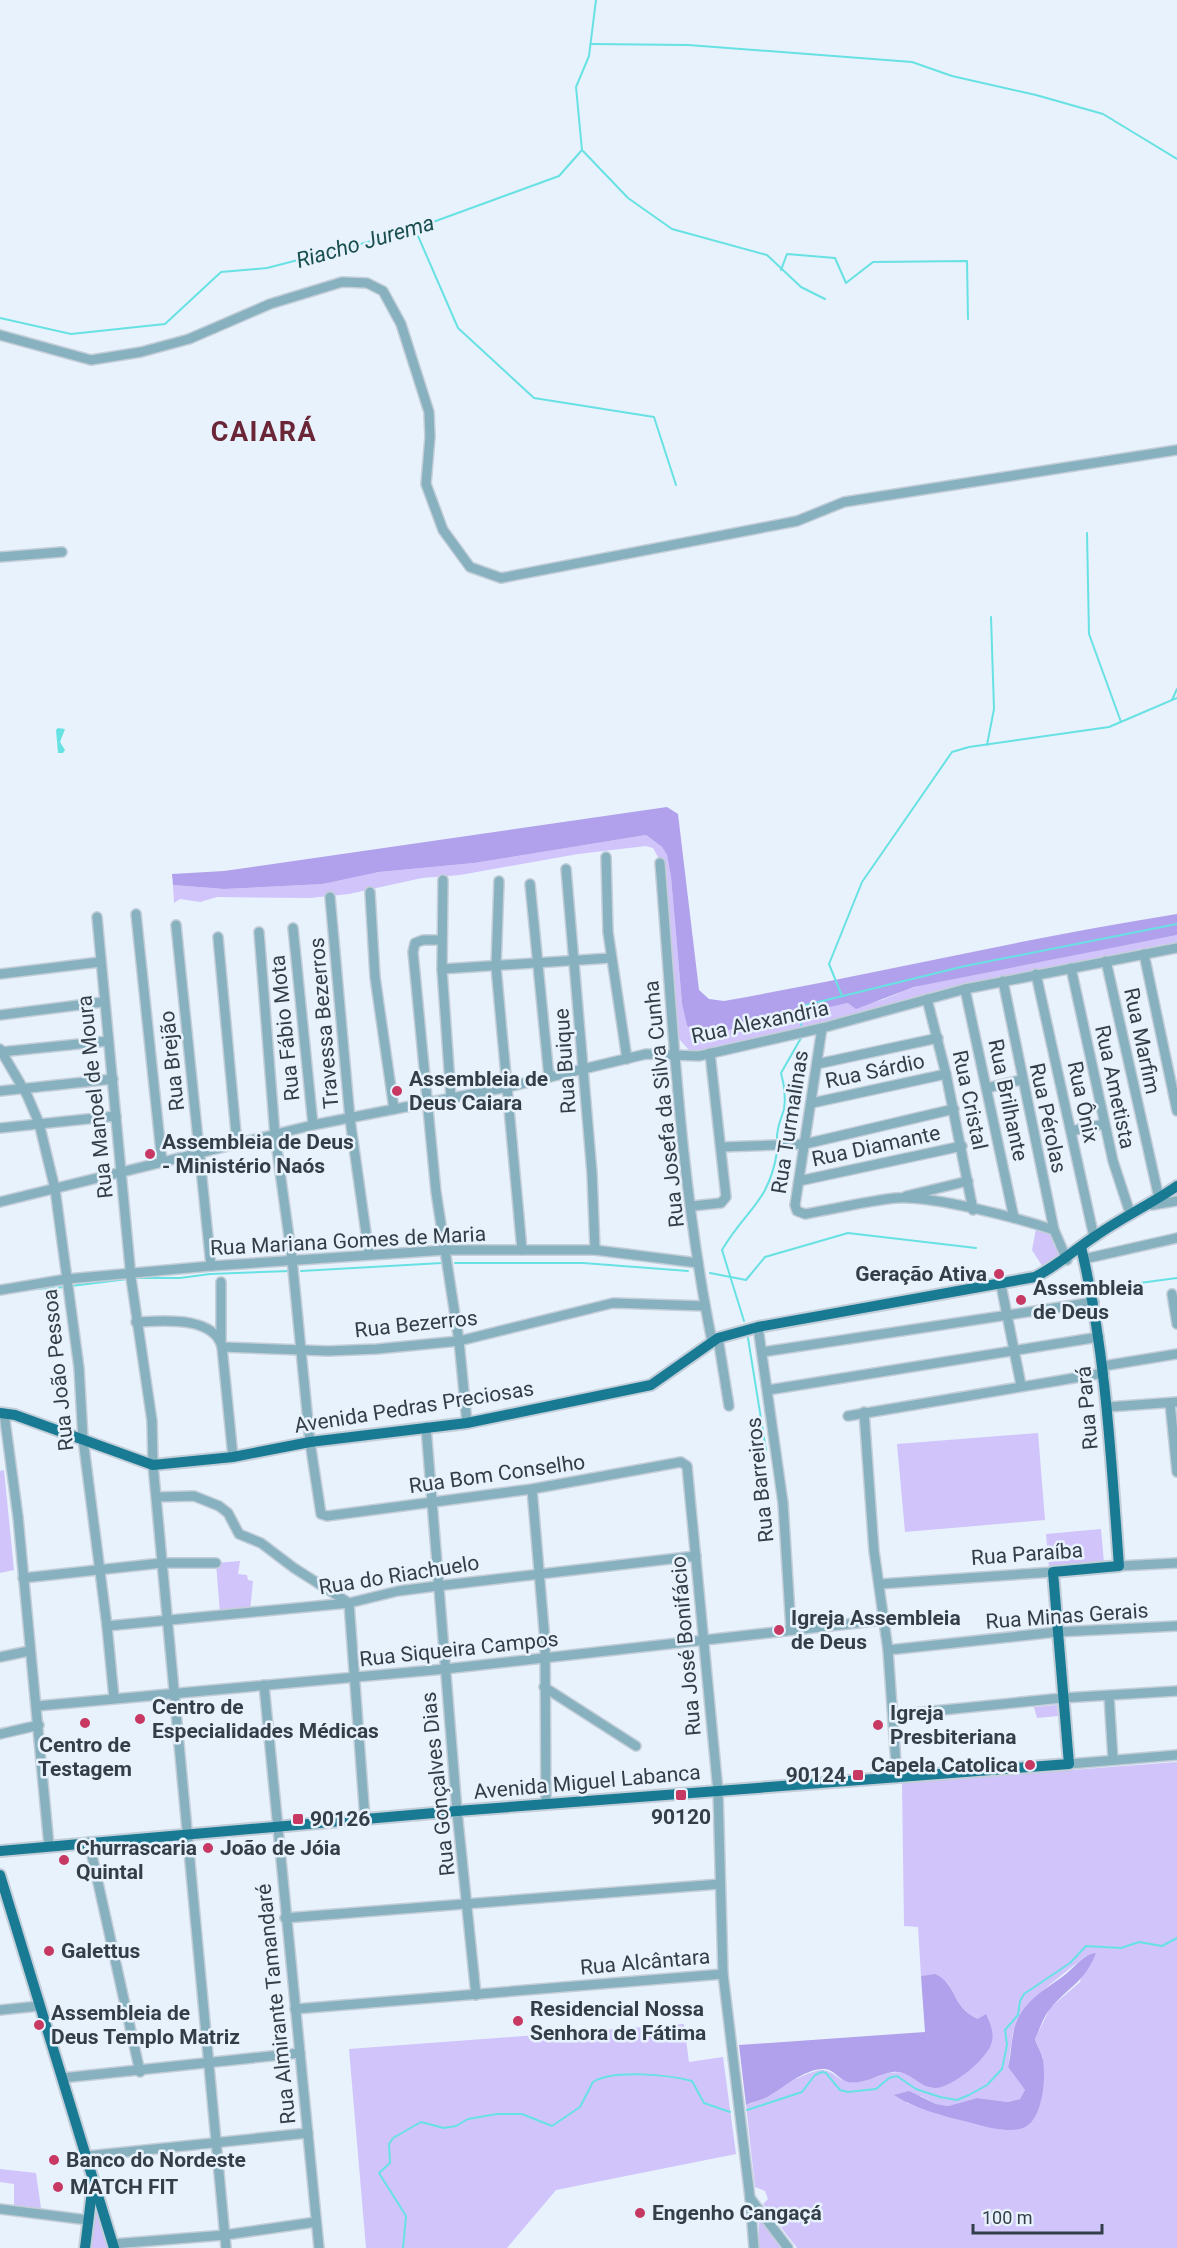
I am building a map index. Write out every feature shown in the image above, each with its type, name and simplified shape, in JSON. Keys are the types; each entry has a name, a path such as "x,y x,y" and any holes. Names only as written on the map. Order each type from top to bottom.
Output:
{"main road":[{"name":"Avenida Pedras Preciosas","path":"153,1465 233,1457 310,1442 467,1423 651,1385 715,1340 758,1328 1035,1277 1067,1260 1094,1237 1177,1186"},
{"name":"Rua Pará","path":"1081,1247 1094,1302 1104,1370 1119,1566"},
{"path":"2,1413 153,1465"},
{"name":"Rua Paraíba","path":"1053,1572 1119,1566"},
{"path":"1053,1572 1069,1764"},
{"name":"Avenida Miguel Labanca","path":"0,1851 457,1811 1069,1764"},
{"path":"0,1875 114,2246"},
{"path":"85,2248 94,2179"}],"street":[{"path":"0,335 91,360 141,352 189,339 270,304 342,282 367,283 383,291 401,324 429,412 430,436 426,484 443,531 470,567 501,578 797,521 844,502 1177,450"},
{"path":"0,557 62,552"},
{"path":"606,856 611,958 627,1059"},
{"name":"Rua Josefa da Silva Cunha","path":"660,864 676,1055 698,1263 705,1306 729,1406"},
{"name":"Rua Buique","path":"566,869 576,961 595,1209 595,1250"},
{"path":"443,880 442,969 452,1098"},
{"path":"499,881 496,967 522,1250"},
{"path":"530,884 549,1077"},
{"path":"370,892 375,976 394,1109"},
{"name":"Travessa Bezerros","path":"330,897 350,1119 369,1254"},
{"path":"136,914 162,1162"},
{"name":"Rua Manoel de Moura","path":"97,917 103,1002 113,1079 130,1276 152,1420 153,1465 226,2248"},
{"name":"Rua Brejão","path":"176,925 211,1266"},
{"name":"Rua Fábio Mota","path":"293,928 313,1125"},
{"path":"259,932 274,1135 292,1259 310,1442"},
{"path":"218,937 237,1144"},
{"path":"441,940 423,940 415,943 413,952 435,1184 459,1341 467,1423"},
{"name":"Rua Alexandria","path":"0,1202 313,1125 508,1087 657,1053 699,1056 822,1028 965,989 1177,948"},
{"path":"1144,954 1177,1111"},
{"path":"442,969 611,958"},
{"name":"Rua Marfim","path":"1106,961 1159,1198"},
{"path":"0,974 100,962"},
{"name":"Rua Ametista","path":"1071,968 1104,1124 1121,1189 1130,1213"},
{"name":"Rua Ônix","path":"1036,974 1094,1237"},
{"name":"Rua Pérolas","path":"1003,981 1021,1080 1054,1230 1067,1260"},
{"name":"Rua Brilhante","path":"965,989 1014,1218"},
{"name":"Rua Cristal","path":"927,999 954,1109 973,1210"},
{"path":"0,1015 103,1002"},
{"name":"Rua Turmalinas","path":"822,1028 795,1208 805,1214 898,1198 1014,1218 1054,1230"},
{"path":"817,1064 938,1038"},
{"path":"0,1051 108,1041"},
{"name":"Rua João Pessoa","path":"0,1051 23,1089 39,1123 55,1189 80,1368 83,1439 114,1698"},
{"path":"692,1206 721,1203 725,1200 710,1053"},
{"name":"Rua Sárdio","path":"812,1103 946,1074"},
{"path":"0,1091 113,1079"},
{"path":"987,1088 1021,1080"},
{"path":"721,1147 805,1144 954,1109"},
{"path":"0,1128 116,1116"},
{"path":"1071,1131 1104,1124"},
{"name":"Rua Diamante","path":"799,1182 962,1146"},
{"path":"898,1198 968,1181"},
{"path":"1144,1206 1177,1201"},
{"path":"1084,1259 1177,1238"},
{"name":"Rua Mariana Gomes de Maria","path":"0,1290 67,1280 130,1276 211,1266 446,1250 595,1250 698,1263"},
{"path":"221,1282 222,1345 233,1457"},
{"path":"1001,1285 1021,1385"},
{"path":"1172,1294 1177,1324"},
{"path":"762,1352 1007,1313 1094,1302"},
{"name":"Rua Bezerros","path":"222,1345 302,1350 377,1349 459,1341 605,1304 705,1306"},
{"path":"136,1322 186,1321 198,1325 222,1345"},
{"name":"Rua Barreiros","path":"758,1328 783,1503 791,1630"},
{"path":"768,1390 1099,1337"},
{"path":"848,1416 1104,1370 1177,1354"},
{"path":"1108,1407 1174,1402 1177,1472"},
{"path":"864,1412 873,1551 880,1584 888,1650 897,1778"},
{"path":"2,1413 37,1706 49,1846"},
{"name":"Rua Gonçalves Dias","path":"426,1427 437,1586 476,1995"},
{"name":"Rua Bom Conselho","path":"310,1442 320,1512 327,1516 532,1489 681,1462"},
{"name":"Rua José Bonifácio","path":"681,1462 687,1466 718,1791 723,1974"},
{"path":"532,1489 545,1658 546,1804"},
{"path":"157,1497 194,1496 219,1506 228,1513 239,1534 261,1543 294,1568 349,1603 365,1819"},
{"name":"Rua do Riachuelo","path":"107,1626 349,1603 399,1591 696,1556"},
{"path":"23,1578 162,1563 216,1563"},
{"name":"Rua Paraíba","path":"1119,1566 1177,1563"},
{"name":"Rua Paraíba","path":"880,1584 1053,1572"},
{"name":"Rua Siqueira Campos","path":"37,1706 445,1669 884,1620"},
{"name":"Rua Minas Gerais","path":"888,1650 1057,1632 1177,1626"},
{"path":"0,1657 29,1650"},
{"name":"Rua Almirante Tamandaré","path":"264,1685 276,1827 319,2248"},
{"path":"544,1687 636,1746"},
{"path":"893,1716 1062,1698 1177,1691"},
{"path":"1109,1696 1113,1760"},
{"path":"0,1734 39,1725"},
{"name":"Avenida Miguel Labanca","path":"1069,1764 1177,1755"},
{"path":"88,1842 140,2072"},
{"path":"285,1918 720,1884"},
{"name":"Rua Alcântara","path":"295,2009 723,1974 754,2248"},
{"path":"0,2010 39,2006"},
{"path":"62,2078 140,2072 300,2053"},
{"path":"87,2156 308,2133"},
{"path":"750,2198 788,2248"},
{"path":"0,2209 88,2220"},
{"path":"114,2246 225,2235 316,2222"}],"shaded area":[{"path":"667,807 678,814 699,990 709,999 724,1001 1063,934 1177,914 1177,935 914,987 856,1009 848,1003 711,1034 694,1034 687,1025 682,1003 667,855 662,847 646,835 474,863 379,872 323,884 224,889 173,885 172,874 224,871"},
{"path":"646,835 662,847 667,855 682,1003 711,1034 848,1003 870,1003 923,985 1177,935 1177,942 969,983 837,1019 702,1051 690,1051 679,1039 663,866 653,848 646,846 578,854 460,875 422,878 349,894 310,898 217,897 200,902 180,899 174,903 173,885 224,889 323,884 379,872 474,863"},
{"path":"1037,1224 1054,1230 1067,1260 1046,1272 1032,1250"},
{"path":"1038,1433 1045,1520 905,1532 897,1444"},
{"path":"4,1470 14,1570 0,1573 0,1471"},
{"path":"1101,1529 1104,1563 1049,1568 1046,1534"},
{"path":"240,1561 238,1574 247,1575 248,1580 253,1581 250,1611 220,1613 216,1563"},
{"path":"1057,1705 1058,1716 1037,1718 1034,1707"},
{"path":"1177,1762 1177,2248 797,2248 763,2204 768,2199 765,2191 755,2187 746,2105 798,2078 821,2070 826,2070 849,2082 863,2081 889,2073 903,2073 931,2088 970,2068 983,2057 978,2019 960,2005 948,1983 942,1978 921,1976 918,1927 904,1926 902,1783","holes":["1087,1955 1080,1982 1050,2008 1035,2039 1043,2058 1004,2130 940,2115 906,2103 921,2096 936,2104 948,2106 977,2098 1008,2102 1020,2099 1025,2090 1008,2067 1013,2032 1018,2022 1048,1986"]},
{"path":"1096,1953 1087,1971 1057,2001 1043,2019 1035,2039 1042,2057 1044,2077 1042,2098 1030,2124 1016,2130 993,2128 928,2111 894,2095 909,2091 936,2104 948,2106 977,2098 1008,2102 1020,2099 1025,2090 1008,2067 1013,2035 1020,2014 1033,1999 1083,1958"},
{"path":"935,1974 947,1983 958,2002 969,2014 978,2019 986,2014 991,2027 992,2041 989,2048 984,2056 960,2078 935,2088 899,2072 887,2073 854,2083 845,2081 828,2070 817,2070 802,2075 767,2097 746,2105 739,2045 925,2032 921,1976"},
{"path":"684,2024 689,2062 723,2057 736,2154 556,2190 507,2248 366,2248 349,2049"},
{"path":"0,2169 36,2173 41,2208 14,2206 14,2184 0,2182"},
{"path":"96,2205 110,2248 90,2248"},
{"path":"761,2218 784,2248 759,2248"}],"water":[{"path":"65,729 60,742 65,750 63,753 58,753 56,730"}],"waterway":[{"name":"Riacho Jurema","path":"0,318 71,334 165,324 221,272 267,268 403,233 559,176 582,150 576,87 589,56 596,0"},
{"path":"591,44 688,45 912,62 952,76 1036,95 1103,114 1177,159"},
{"path":"583,151 628,198 672,229 767,255 801,287 825,299"},
{"path":"415,229 458,328 534,398 654,417 676,485"},
{"path":"781,270 787,254 835,258 846,283 873,262 967,261 968,319"},
{"path":"1087,533 1089,634 1121,722"},
{"path":"987,745 994,709 991,617"},
{"path":"1172,700 1177,689"},
{"path":"842,996 829,964 862,882 952,752 969,747 1109,727 1177,698"},
{"path":"801,1025 802,1006 965,966 1177,924"},
{"path":"777,1138 785,1104 781,1073 801,1038"},
{"path":"744,1321 722,1250 762,1195 773,1169 777,1152"},
{"path":"710,1273 746,1280 765,1257 848,1233 976,1248"},
{"path":"301,1271 442,1263"},
{"path":"455,1263 583,1263 688,1271"},
{"path":"134,1278 180,1278 210,1274 290,1271"},
{"path":"1132,1284 1177,1278"},
{"path":"71,1286 128,1279"},
{"path":"36,1289 66,1287"},
{"path":"748,1338 766,1450"},
{"path":"747,2110 802,2092 815,2075 822,2072 826,2073 840,2090 848,2092 876,2089 889,2078 897,2076 916,2089 957,2100 987,2085 1002,2069 1007,2045 1005,2030 1018,2015 1020,2001 1024,1994 1070,1963 1086,1946 1121,1948 1139,1942 1162,1946 1177,1938"},
{"path":"403,2248 406,2216 379,2173 390,2163 389,2144 393,2138 421,2122 444,2128 456,2126 468,2119 497,2114 522,2114 552,2126 580,2107 593,2082 602,2078 627,2074 656,2075 692,2081 704,2103 730,2112"}],"place":[{"name":"Assembleia de Deus Caiara","path":"397,1091"},
{"name":"Assembleia de Deus - Ministério Naós","path":"150,1154"},
{"name":"Geração Ativa","path":"999,1274"},
{"name":"Assembleia de Deus","path":"1021,1300"},
{"name":"Igreja Assembleia de Deus","path":"779,1630"},
{"name":"Centro de Especialidades Médicas","path":"140,1719"},
{"name":"Centro de Testagem","path":"85,1723"},
{"name":"Igreja Presbiteriana","path":"878,1725"},
{"name":"Capela Catolica","path":"1030,1765"},
{"name":"90124","path":"858,1775"},
{"name":"90120","path":"681,1795"},
{"name":"90126","path":"298,1819"},
{"name":"João de Jóia","path":"208,1848"},
{"name":"Churrascaria Quintal","path":"64,1860"},
{"name":"Galettus","path":"49,1951"},
{"name":"Residencial Nossa Senhora de Fátima","path":"518,2021"},
{"name":"Assembleia de Deus Templo Matriz","path":"39,2025"},
{"name":"Banco do Nordeste","path":"54,2160"},
{"name":"MATCH FIT","path":"58,2187"},
{"name":"Engenho Cangaçá","path":"640,2213"}],"district":[{"name":"CAIARÁ","path":"264,432"}]}
